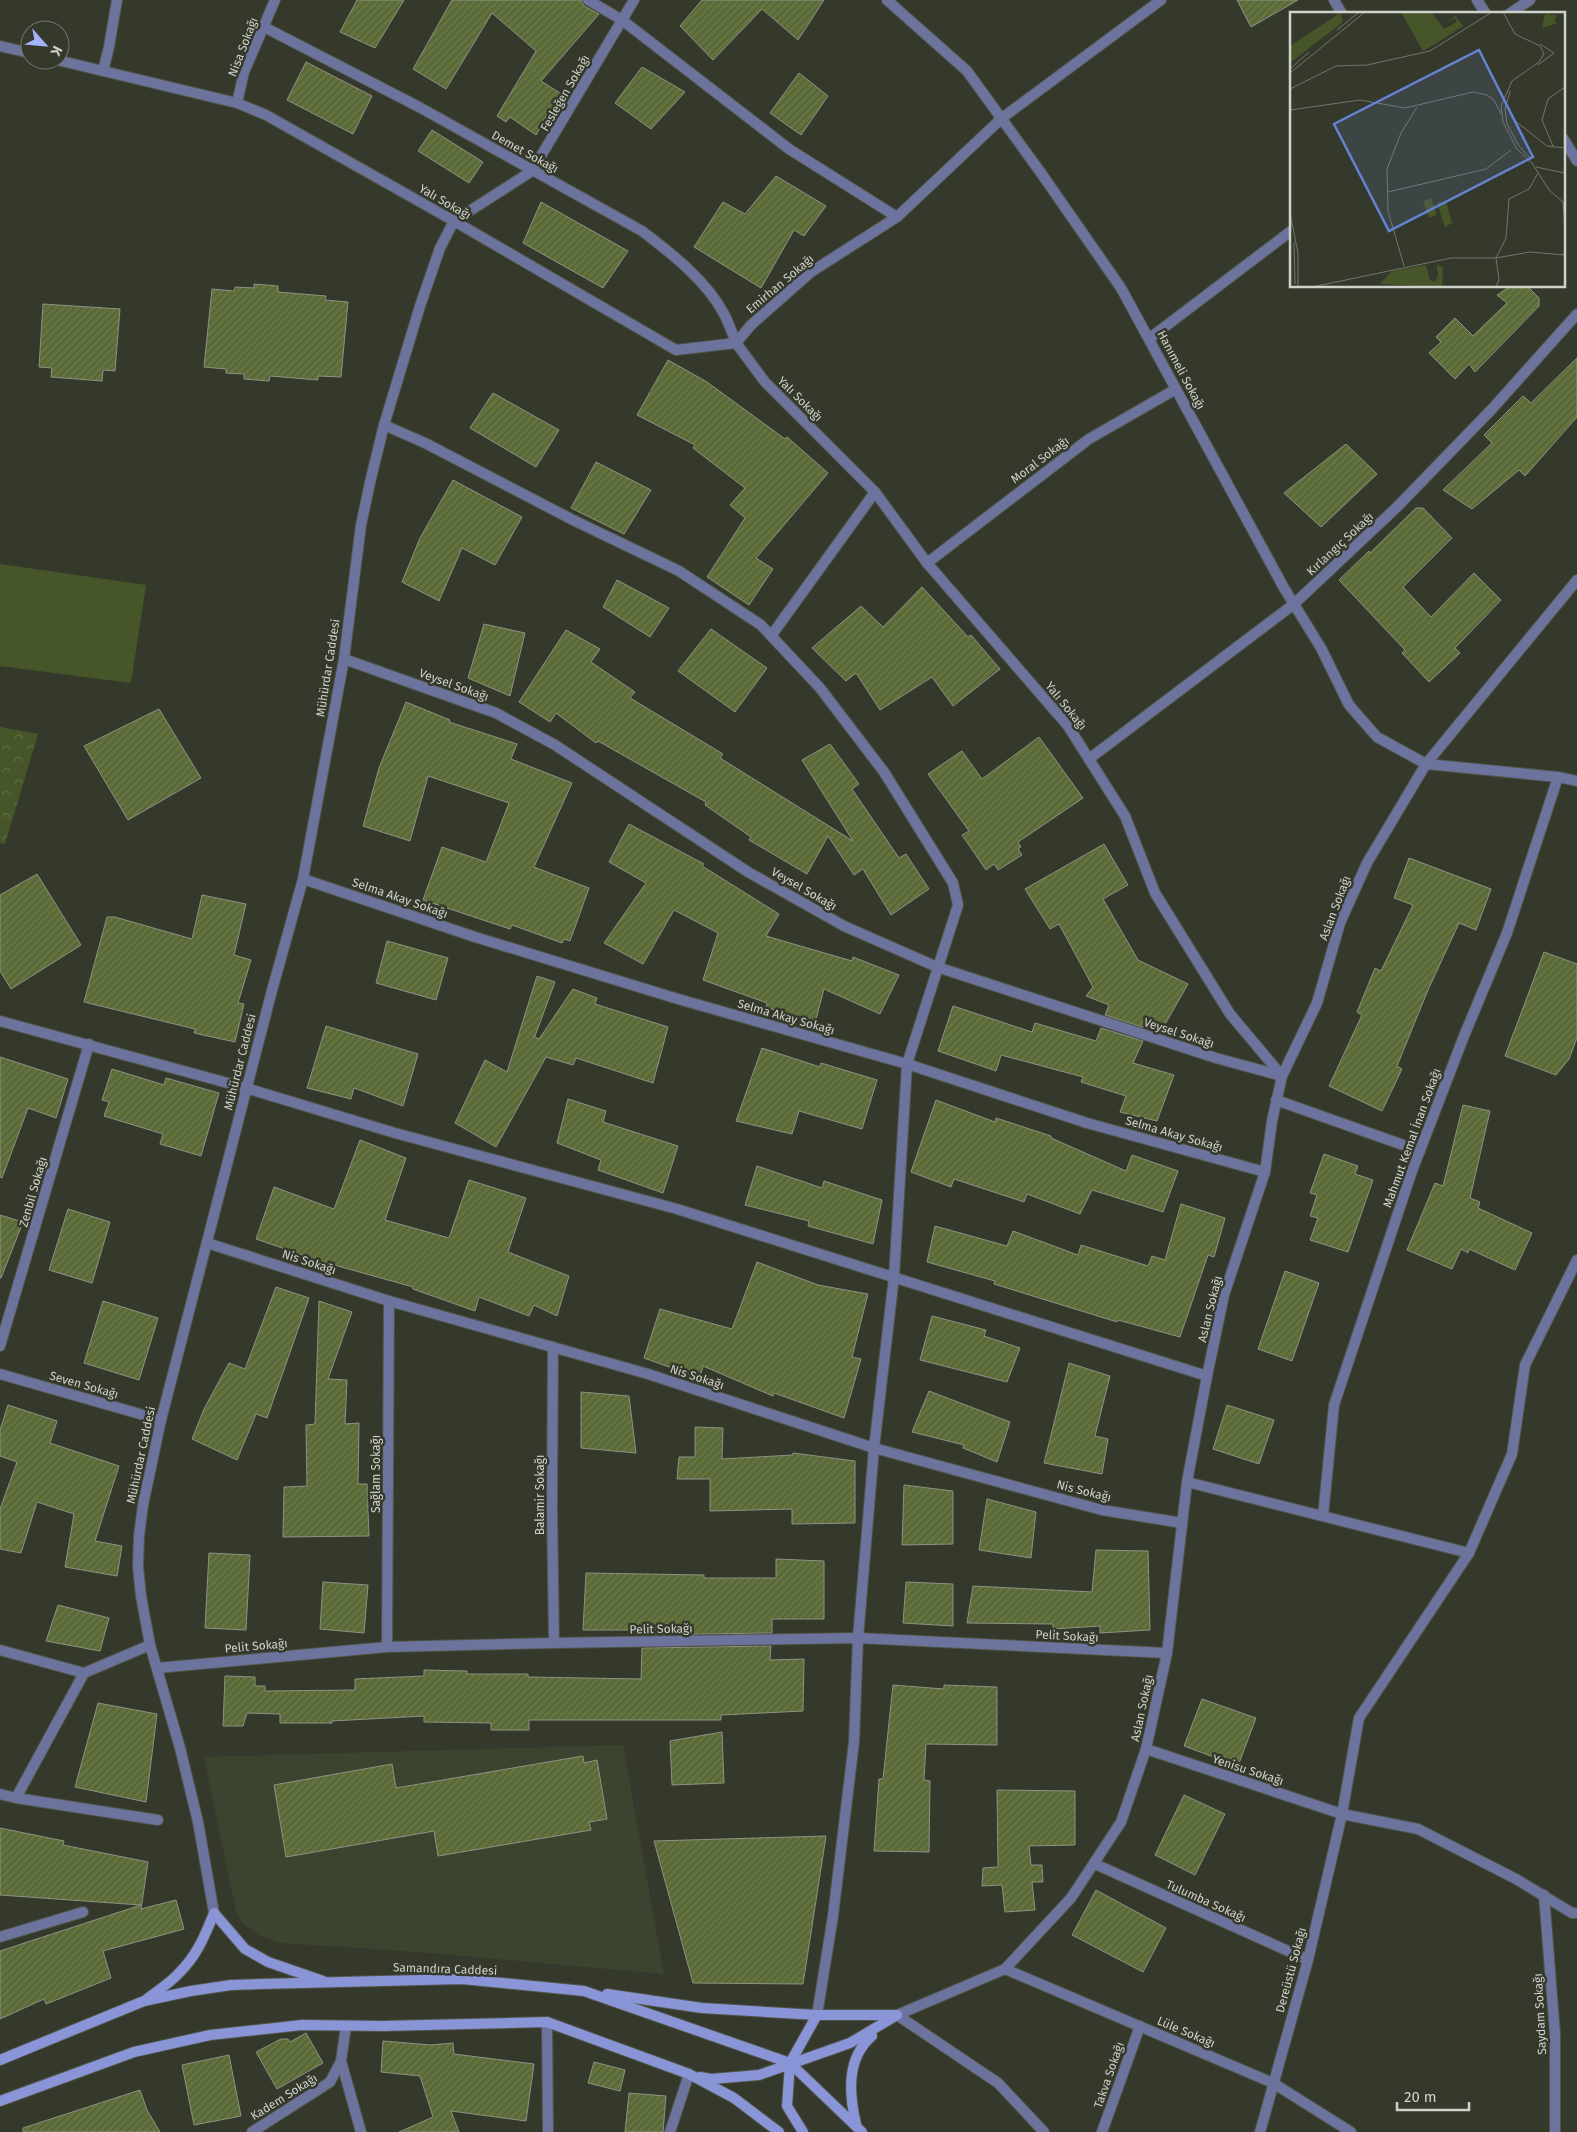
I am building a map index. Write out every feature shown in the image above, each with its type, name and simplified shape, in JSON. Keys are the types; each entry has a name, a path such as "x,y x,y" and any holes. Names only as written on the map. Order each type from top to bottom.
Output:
{"main road":[{"path":"144,2001 177,1976 191,1960 203,1940 214,1913 245,1949 268,1962 331,1984"},
{"name":"Samandıra Caddesi","path":"0,2060 144,2001 191,1991 231,1985 331,1984 382,1980 462,1979 584,1991 790,2063 859,2128"},
{"path":"584,1991 702,2008 817,2015 896,2015"},
{"path":"802,2132 787,2106 790,2063 817,2015"},
{"path":"0,2101 134,2052 210,2036 302,2026 547,2022 689,2074 711,2079 759,2075 850,2043 896,2015"},
{"path":"859,2128 850,2099 851,2076 862,2045 896,2015"},
{"path":"689,2074 734,2098 779,2132"}],"street":[{"path":"103,71 117,0"},
{"name":"Nisa Sokağı","path":"237,103 244,72 275,0"},
{"path":"588,0 622,20 789,149 897,217"},
{"name":"Fesleğen Sokağı","path":"454,220 532,171 634,0"},
{"name":"Hanımeli Sokağı","path":"887,0 968,71 1121,288 1294,604 1321,648 1349,706 1377,737 1426,764"},
{"path":"1334,0 1341,12"},
{"path":"1477,0 1485,12"},
{"path":"1512,12 1530,0"},
{"name":"Emirhan Sokağı","path":"736,343 751,325 811,272 897,217 1002,118 1160,1"},
{"name":"Demet Sokağı","path":"264,27 419,106 642,231 673,254 705,288 724,313 736,343"},
{"path":"0,46 20,51"},
{"name":"Yalı Sokağı","path":"70,63 237,103 266,115 454,220 676,350 736,343 765,382 875,492 927,563 1068,726 1125,816 1155,893 1230,1014 1282,1076"},
{"path":"1564,140 1577,160"},
{"name":"Mühürdar Caddesi","path":"214,1913 196,1813 180,1748 150,1645 141,1596 138,1567 143,1505 161,1420 246,1088 303,879 344,660 361,526 384,425 417,315 440,248 454,220"},
{"path":"1150,338 1290,232"},
{"name":"Kırlangıç Sokağı","path":"1089,759 1294,604 1398,507 1492,409 1577,314"},
{"name":"Moral Sokağı","path":"927,563 1089,439 1176,389"},
{"path":"384,425 425,443 573,520 679,571 761,625 820,688 884,772 953,884 958,905 907,1064 894,1277 874,1448 858,1638 854,1742 844,1835 817,2015"},
{"path":"771,636 875,492"},
{"name":"Aslan Sokağı","path":"896,2015 1005,1969 1071,1898 1120,1822 1146,1749 1167,1653 1187,1482 1224,1295 1265,1172 1276,1100 1282,1076 1317,1002 1340,923 1367,863 1426,764 1577,580"},
{"name":"Veysel Sokağı","path":"344,660 496,713 555,744 748,872 844,926 937,967 1216,1058 1282,1076"},
{"path":"1426,764 1558,777 1577,781"},
{"name":"Mahmut Kemal İnan Sokağı","path":"1323,1516 1334,1405 1420,1151 1464,1036 1507,933 1558,777"},
{"name":"Selma Akay Sokağı","path":"303,879 476,937 669,996 907,1064 1087,1123 1265,1172"},
{"path":"0,1021 246,1088 395,1133 677,1209 1207,1376"},
{"name":"Zenbil Sokağı","path":"0,1346 89,1044"},
{"path":"1276,1100 1420,1151"},
{"name":"Nis Sokağı","path":"207,1243 389,1301 648,1374 874,1448 1102,1510 1182,1523"},
{"name":"Dereüstü Sokağı","path":"1260,2132 1308,1960 1342,1814 1360,1718 1469,1552 1512,1454 1525,1365 1577,1260"},
{"name":"Sağlam Sokağı","path":"387,1648 389,1301"},
{"name":"Balamir Sokağı","path":"553,1347 552,1507 554,1643"},
{"name":"Seven Sokağı","path":"0,1374 161,1420"},
{"path":"1187,1482 1469,1552"},
{"name":"Pelit Sokağı","path":"157,1668 387,1648 858,1638 1167,1653"},
{"path":"0,1650 84,1673 150,1645"},
{"path":"16,1798 84,1673"},
{"name":"Yenisu Sokağı","path":"1146,1749 1342,1814 1418,1829 1516,1879 1572,1913 1577,1913"},
{"path":"0,1794 158,1820"},
{"name":"Tulumba Sokağı","path":"1094,1864 1308,1960"},
{"name":"Saydam Sokağı","path":"1544,1895 1555,2034 1555,2132"},
{"path":"0,1938 83,1912"},
{"name":"Lüle Sokağı","path":"1005,1969 1273,2083 1351,2132"},
{"path":"896,2015 998,2083 1044,2132"},
{"path":"547,2022 548,2132"},
{"name":"Kadem Sokağı","path":"252,2132 330,2082 341,2061 346,2026"},
{"name":"Takva Sokağı","path":"1102,2132 1140,2026"},
{"path":"341,2061 361,2132"},
{"path":"670,2132 689,2074"}],"shaded area":[{"path":"623,1745 664,1974 419,1952 281,1943 258,1935 242,1922 236,1911 204,1757"}],"green space":[{"path":"0,564 146,585 131,683 0,666"},
{"path":"0,727 38,734 5,844 0,843"}],"building":[{"path":"357,0 404,0 375,48 340,32"},
{"path":"452,0 581,0 584,6 599,14 541,81 560,93 536,135 510,117 506,122 497,116 536,51 492,13 446,89 413,69"},
{"path":"702,0 824,0 798,40 762,9 713,60 680,26"},
{"path":"1237,0 1298,0 1251,27"},
{"path":"306,62 372,96 353,134 287,100"},
{"path":"642,67 685,92 651,129 615,103"},
{"path":"799,73 828,96 801,135 770,113"},
{"path":"432,130 483,162 469,183 418,151"},
{"path":"776,176 826,206 804,236 794,230 761,288 694,247 723,202 745,214"},
{"path":"541,202 628,251 603,288 523,243"},
{"path":"254,284 278,286 278,292 326,296 325,300 348,302 341,377 318,376 318,380 270,376 269,381 244,379 244,374 226,373 226,369 204,367 212,289 234,291 235,287 254,288"},
{"path":"1508,288 1529,288 1539,298 1539,306 1475,372 1469,364 1455,379 1429,353 1441,342 1436,337 1455,318 1473,336 1507,303 1497,295"},
{"path":"43,304 120,309 115,371 103,370 102,381 51,377 52,368 39,367"},
{"path":"1577,358 1577,417 1525,476 1519,470 1472,509 1443,490 1492,443 1484,435 1523,396 1531,403"},
{"path":"668,360 707,382 785,439 787,437 828,473 756,558 773,569 749,605 707,577 745,518 730,505 745,488 693,448 695,445 637,415"},
{"path":"493,393 559,430 536,467 470,428"},
{"path":"1346,444 1377,474 1321,527 1284,493"},
{"path":"596,462 651,490 624,534 571,508"},
{"path":"453,480 522,517 495,565 462,548 439,601 402,582 420,538"},
{"path":"1416,508 1423,508 1452,538 1403,587 1431,617 1474,573 1501,600 1455,648 1460,653 1429,682 1402,653 1405,650 1339,580"},
{"path":"617,580 669,608 650,637 603,607"},
{"path":"922,587 968,637 971,635 1000,669 953,706 932,677 880,710 856,673 846,681 812,648 861,606 883,627"},
{"path":"484,624 525,633 510,696 468,678"},
{"path":"711,629 767,668 735,712 678,671"},
{"path":"566,630 600,649 591,662 635,692 630,698 723,754 720,758 853,841 802,760 830,744 859,784 852,789 899,858 906,854 929,889 891,915 863,869 854,875 828,836 807,874 749,840 751,837 705,805 706,802 598,741 596,743 556,713 550,722 519,702"},
{"path":"406,702 450,720 449,722 517,744 511,759 572,783 534,867 589,888 570,941 564,939 562,943 512,925 510,929 423,900 442,847 486,862 509,803 428,776 410,841 363,826 379,768"},
{"path":"159,709 201,778 128,820 84,746"},
{"path":"1039,737 1083,798 1018,842 1021,847 1018,849 1022,855 998,870 994,864 986,870 962,835 969,831 928,774 962,751 982,779"},
{"path":"629,824 704,864 702,866 779,914 766,936 852,961 853,957 899,975 880,1014 824,989 815,1023 766,1007 767,1003 703,980 718,933 674,910 643,964 604,943 646,883 609,862"},
{"path":"1104,844 1128,885 1103,899 1138,960 1188,984 1164,1026 1152,1021 1148,1029 1105,1015 1109,1005 1086,996 1093,987 1059,924 1050,929 1025,889"},
{"path":"1409,858 1491,889 1476,930 1459,923 1428,990 1397,1066 1402,1069 1382,1111 1329,1086 1362,1015 1357,1012 1375,968 1381,971 1413,905 1394,898"},
{"path":"37,874 81,945 11,989 0,971 0,895"},
{"path":"202,895 246,904 234,955 251,960 238,1003 244,1004 235,1042 194,1033 195,1029 84,1002 107,917 115,917 192,939"},
{"path":"387,941 448,958 436,1000 376,983"},
{"path":"1544,952 1577,964 1577,1038 1569,1059 1556,1075 1505,1056"},
{"path":"537,976 555,982 535,1036 533,1036 539,1039 573,989 597,998 595,1004 668,1027 653,1083 576,1058 573,1065 546,1057 496,1147 455,1123 485,1060 507,1072"},
{"path":"953,1006 1032,1032 1035,1023 1096,1041 1101,1028 1143,1041 1133,1063 1174,1075 1157,1121 1120,1112 1126,1096 1081,1082 1083,1077 1001,1055 996,1071 938,1051"},
{"path":"326,1026 418,1054 403,1106 354,1088 351,1099 307,1088"},
{"path":"762,1048 820,1067 821,1063 877,1080 862,1129 799,1111 792,1134 736,1121"},
{"path":"0,1057 68,1079 56,1118 28,1108 2,1178 0,1177"},
{"path":"112,1069 164,1085 166,1078 219,1093 201,1156 160,1144 163,1134 104,1116 109,1102 102,1100"},
{"path":"568,1099 606,1111 603,1122 678,1146 663,1193 598,1170 601,1160 557,1143"},
{"path":"936,1100 995,1122 996,1118 1051,1136 1051,1138 1126,1171 1132,1155 1178,1171 1163,1212 1092,1190 1080,1214 1027,1194 1024,1202 954,1179 951,1187 911,1172"},
{"path":"1463,1105 1490,1111 1470,1198 1480,1202 1478,1208 1532,1233 1515,1270 1469,1249 1468,1253 1461,1249 1452,1269 1407,1250 1435,1183 1443,1186"},
{"path":"360,1140 406,1158 385,1220 449,1238 469,1180 526,1198 508,1252 569,1276 557,1316 534,1305 529,1316 479,1297 475,1311 413,1289 413,1287 320,1261 256,1239 274,1187 334,1209"},
{"path":"1324,1154 1358,1166 1355,1174 1373,1180 1348,1252 1310,1240 1318,1218 1310,1216 1317,1195 1310,1193"},
{"path":"757,1166 822,1188 824,1181 882,1200 873,1244 808,1226 809,1221 745,1205"},
{"path":"1181,1204 1225,1218 1214,1257 1208,1255 1180,1337 1118,1320 1117,1322 994,1284 995,1281 927,1262 935,1226 1007,1246 1013,1231 1078,1255 1081,1245 1148,1266 1152,1256 1165,1260"},
{"path":"68,1209 110,1222 92,1283 49,1270"},
{"path":"0,1215 23,1222 1,1278 0,1278"},
{"path":"757,1262 818,1285 868,1294 852,1357 861,1359 844,1418 774,1393 773,1396 703,1366 700,1378 644,1358 660,1309 732,1329"},
{"path":"1285,1271 1319,1283 1292,1361 1258,1349"},
{"path":"276,1287 309,1298 267,1418 256,1414 237,1460 192,1439 204,1409 229,1363 245,1369"},
{"path":"103,1301 158,1318 139,1380 84,1363"},
{"path":"319,1301 352,1312 328,1379 347,1380 345,1424 359,1423 358,1484 367,1484 369,1536 283,1537 284,1487 307,1486 306,1425 315,1424"},
{"path":"932,1316 986,1330 984,1336 1020,1348 1007,1382 920,1360"},
{"path":"1069,1363 1110,1376 1095,1436 1108,1439 1102,1474 1044,1463"},
{"path":"929,1391 1010,1422 997,1462 963,1448 964,1445 912,1432"},
{"path":"581,1392 629,1396 636,1453 581,1448"},
{"path":"8,1405 57,1421 50,1443 119,1466 95,1541 122,1546 117,1576 65,1567 74,1514 37,1502 21,1553 0,1549 0,1509 17,1462 0,1456 0,1430"},
{"path":"1227,1405 1274,1420 1259,1464 1213,1449"},
{"path":"695,1427 723,1428 722,1459 793,1455 793,1453 855,1461 855,1523 792,1524 792,1509 710,1511 710,1479 677,1479 679,1457 695,1457"},
{"path":"904,1485 953,1491 953,1544 902,1545"},
{"path":"987,1499 1036,1512 1031,1558 979,1550"},
{"path":"1096,1550 1148,1551 1150,1630 1100,1633 1100,1626 1053,1629 1053,1624 967,1623 973,1586 1092,1592"},
{"path":"209,1553 250,1555 246,1630 205,1628"},
{"path":"776,1559 824,1561 824,1619 772,1619 772,1633 642,1635 642,1630 583,1630 586,1573 704,1575 704,1578 776,1578"},
{"path":"323,1582 368,1585 364,1633 320,1629"},
{"path":"906,1582 953,1584 953,1626 903,1623"},
{"path":"58,1605 109,1618 100,1651 46,1641"},
{"path":"771,1646 770,1660 804,1659 803,1711 721,1715 721,1720 529,1720 529,1730 491,1730 491,1723 424,1722 424,1716 332,1721 332,1723 280,1723 280,1714 247,1713 243,1726 223,1726 225,1676 255,1677 255,1686 265,1686 265,1691 355,1690 355,1679 424,1676 424,1670 467,1671 467,1674 528,1674 528,1677 641,1679 642,1648"},
{"path":"893,1685 944,1689 944,1685 997,1687 997,1745 926,1744 924,1780 930,1781 929,1852 874,1851 879,1779 883,1779"},
{"path":"1202,1699 1256,1718 1238,1766 1184,1746"},
{"path":"98,1703 157,1714 146,1802 75,1787"},
{"path":"722,1732 724,1783 672,1785 670,1741"},
{"path":"583,1756 584,1763 597,1760 607,1819 589,1822 591,1830 438,1856 434,1831 286,1857 274,1785 392,1764 396,1788"},
{"path":"997,1790 1075,1791 1075,1845 1029,1846 1031,1865 1042,1865 1043,1882 1032,1882 1035,1910 1005,1912 1002,1885 982,1886 983,1868 998,1867"},
{"path":"1184,1795 1225,1814 1195,1875 1155,1855"},
{"path":"0,1828 64,1841 63,1845 148,1862 141,1909 176,1900 184,1929 103,1951 111,1978 46,2004 44,1999 0,2019 0,1951 141,1905 0,1895"},
{"path":"826,1836 803,1984 693,1983 654,1841"},
{"path":"1096,1890 1166,1928 1143,1972 1072,1935"},
{"path":"306,2033 323,2063 277,2089 256,2052 281,2039 288,2039 290,2042"},
{"path":"383,2041 431,2045 453,2043 454,2054 534,2064 526,2121 451,2111 459,2132 399,2132 433,2117 420,2076 381,2072"},
{"path":"229,2055 241,2116 194,2125 182,2065"},
{"path":"594,2062 625,2070 620,2091 588,2083"},
{"path":"140,2090 147,2110 160,2132 23,2132 23,2128"},
{"path":"629,2093 666,2096 663,2132 625,2132"}]}
